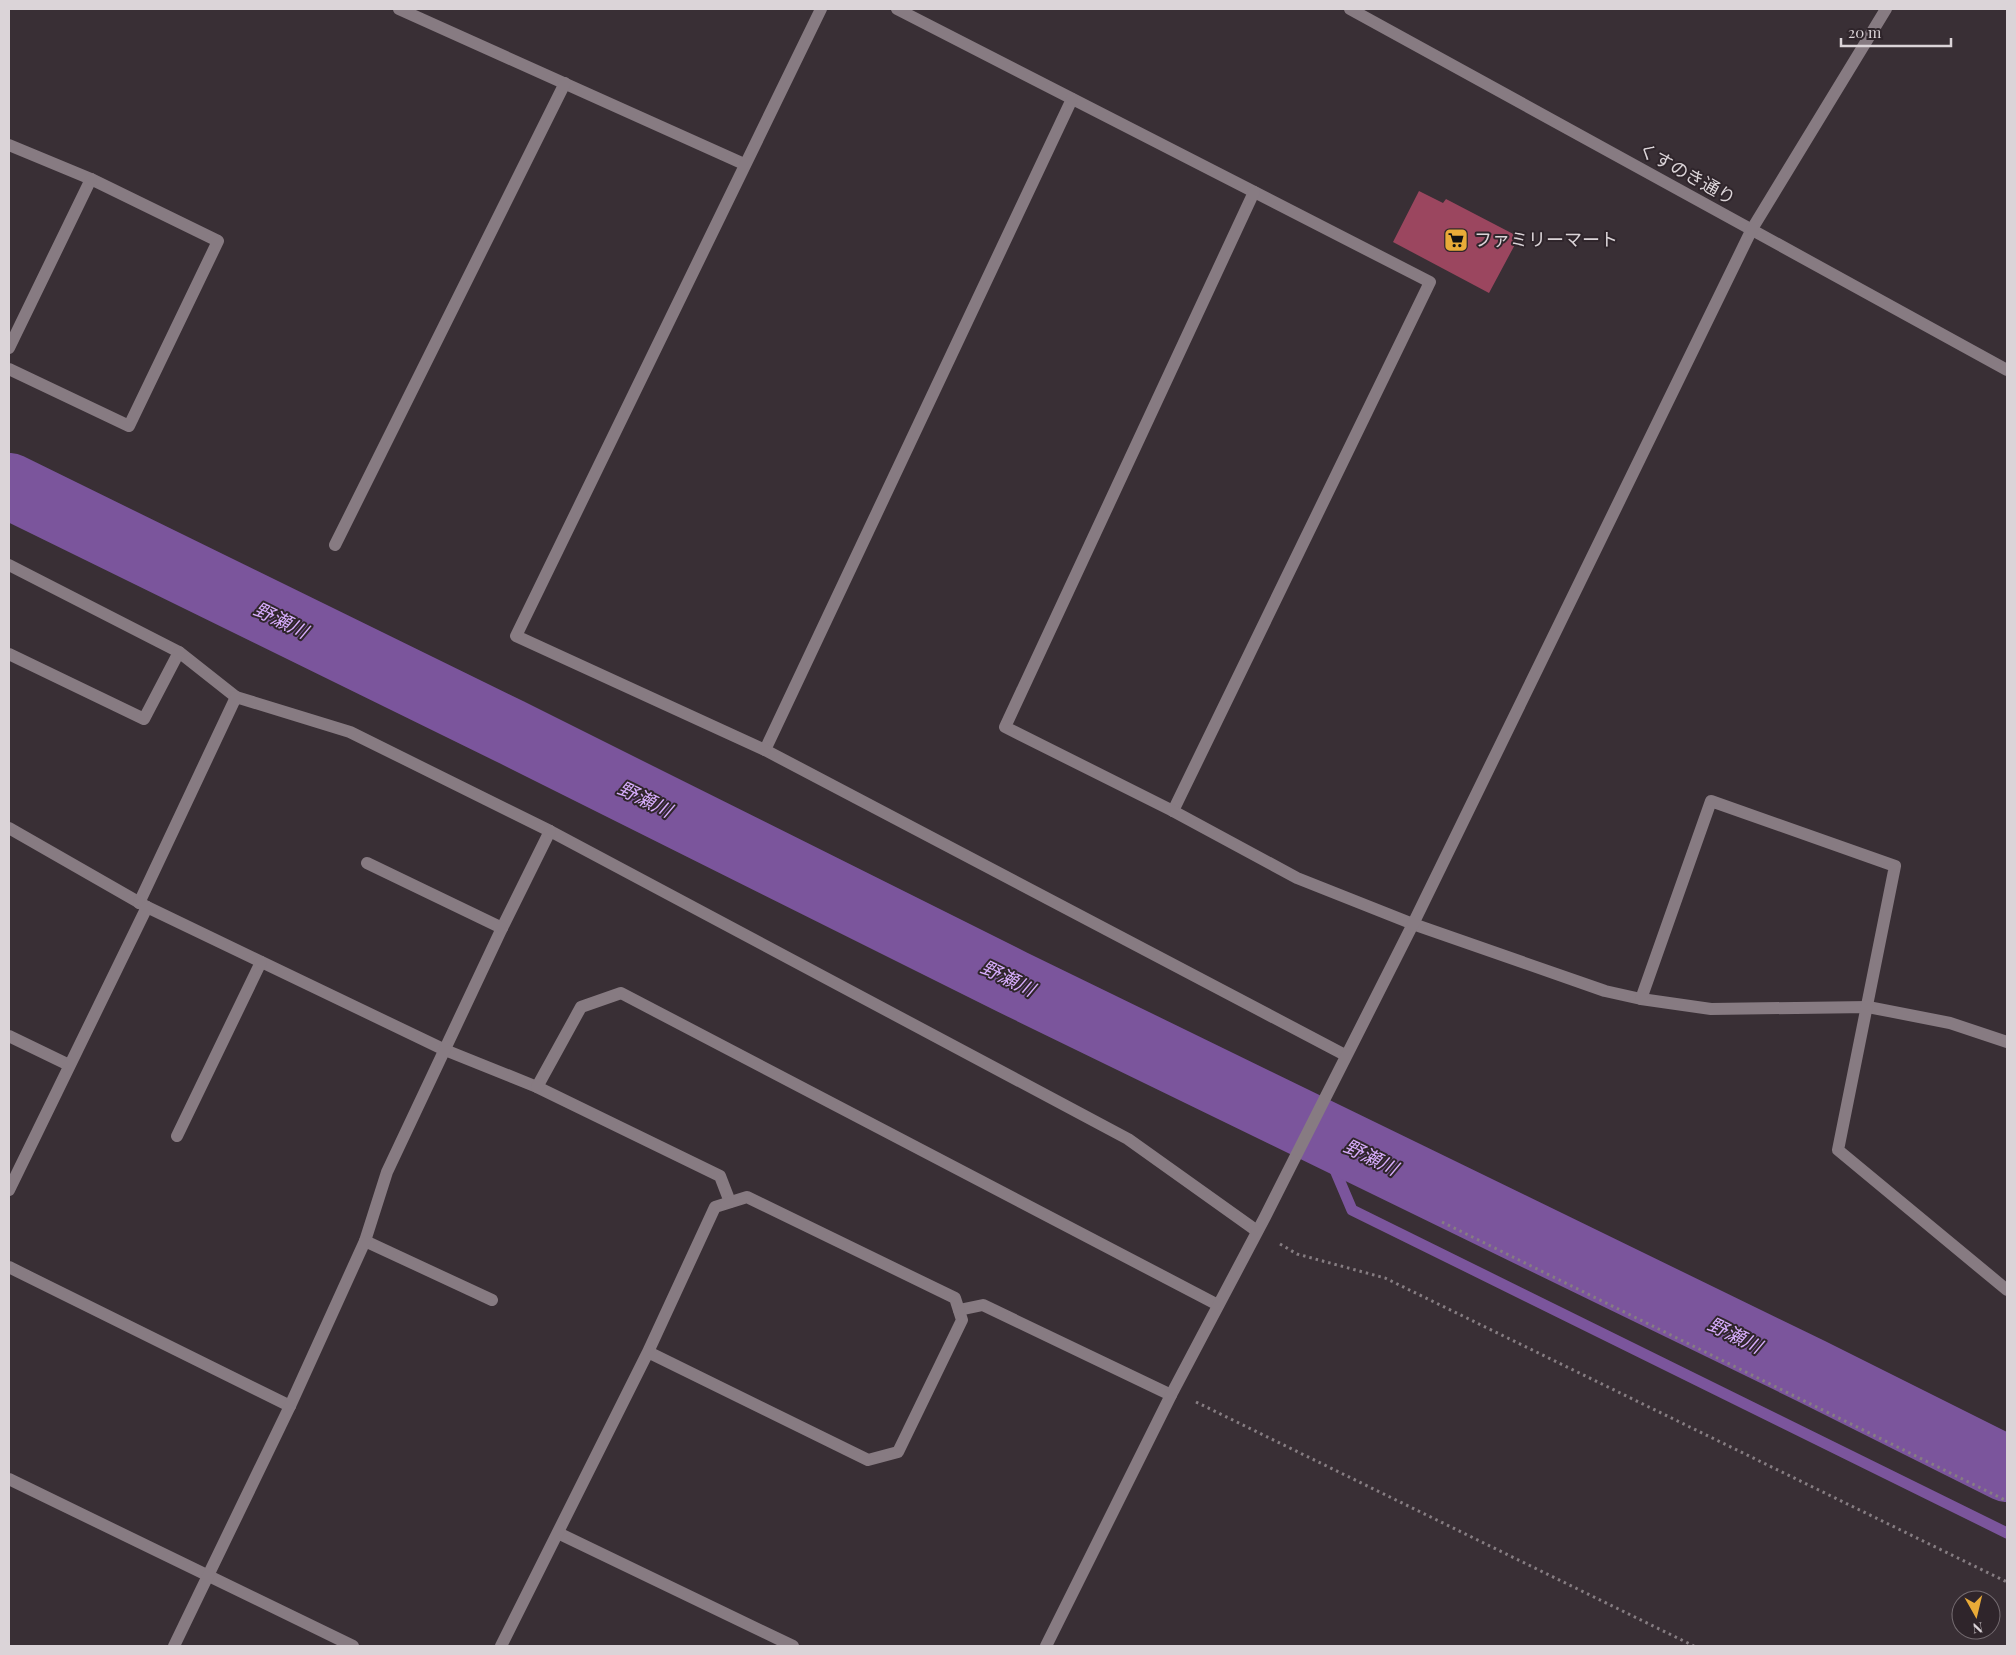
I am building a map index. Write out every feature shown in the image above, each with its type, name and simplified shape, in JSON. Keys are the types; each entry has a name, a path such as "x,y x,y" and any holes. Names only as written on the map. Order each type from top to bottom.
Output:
{"street":[{"path":"399,9 415,12 565,83 744,164"},
{"path":"821,9 516,636 765,750 1346,1054"},
{"path":"897,9 1430,282 1173,811"},
{"name":"くすのき通り","path":"1350,9 2007,370"},
{"path":"1046,1646 1171,1395 1265,1217 1413,924 1752,229 1886,9"},
{"path":"334,545 565,83"},
{"path":"765,750 1072,99"},
{"path":"9,145 91,179 218,242 129,426 9,369"},
{"path":"9,348 91,179"},
{"path":"1254,192 1006,727 1173,811 1297,878 1413,924 1605,991 1641,1000 1711,1009 1868,1007 1950,1023 2007,1042"},
{"path":"9,565 179,652 236,697 350,732 550,831 1128,1139 1257,1231"},
{"path":"9,654 144,719 179,652"},
{"path":"9,1190 143,905 236,697"},
{"path":"1641,1000 1711,800 1895,866 1838,1150 2007,1290"},
{"path":"9,828 143,905 445,1050 537,1086 720,1176 730,1202"},
{"path":"174,1646 290,1406 365,1241 387,1172 550,831"},
{"path":"367,863 502,928"},
{"path":"177,1136 261,962"},
{"path":"537,1086 581,1007 621,993 1218,1305"},
{"path":"9,1036 69,1065"},
{"path":"501,1646 648,1352 716,1207 747,1197 955,1298 962,1320 898,1452 868,1460 648,1352"},
{"path":"365,1241 492,1300"},
{"path":"9,1267 290,1406"},
{"path":"959,1310 983,1305 1171,1395"},
{"path":"9,1479 207,1577 354,1646"},
{"path":"558,1533 793,1646"}],"path":[{"path":"1442,1222 2007,1501"},
{"path":"1257,1231 1297,1254 1385,1278 2007,1582"},
{"path":"1171,1395 1202,1404 1694,1646"}],"building":[{"name":"ファミリーマート","path":"1419,191 1443,203 1446,199 1519,237 1489,293 1393,242"}],"waterway":[{"name":"野瀬川","path":"9,486 509,731 1012,982 1811,1371 2007,1469"},
{"path":"1318,1130 1352,1210 2007,1533"}],"place":[{"name":"ファミリーマート","path":"1456,240"}]}
